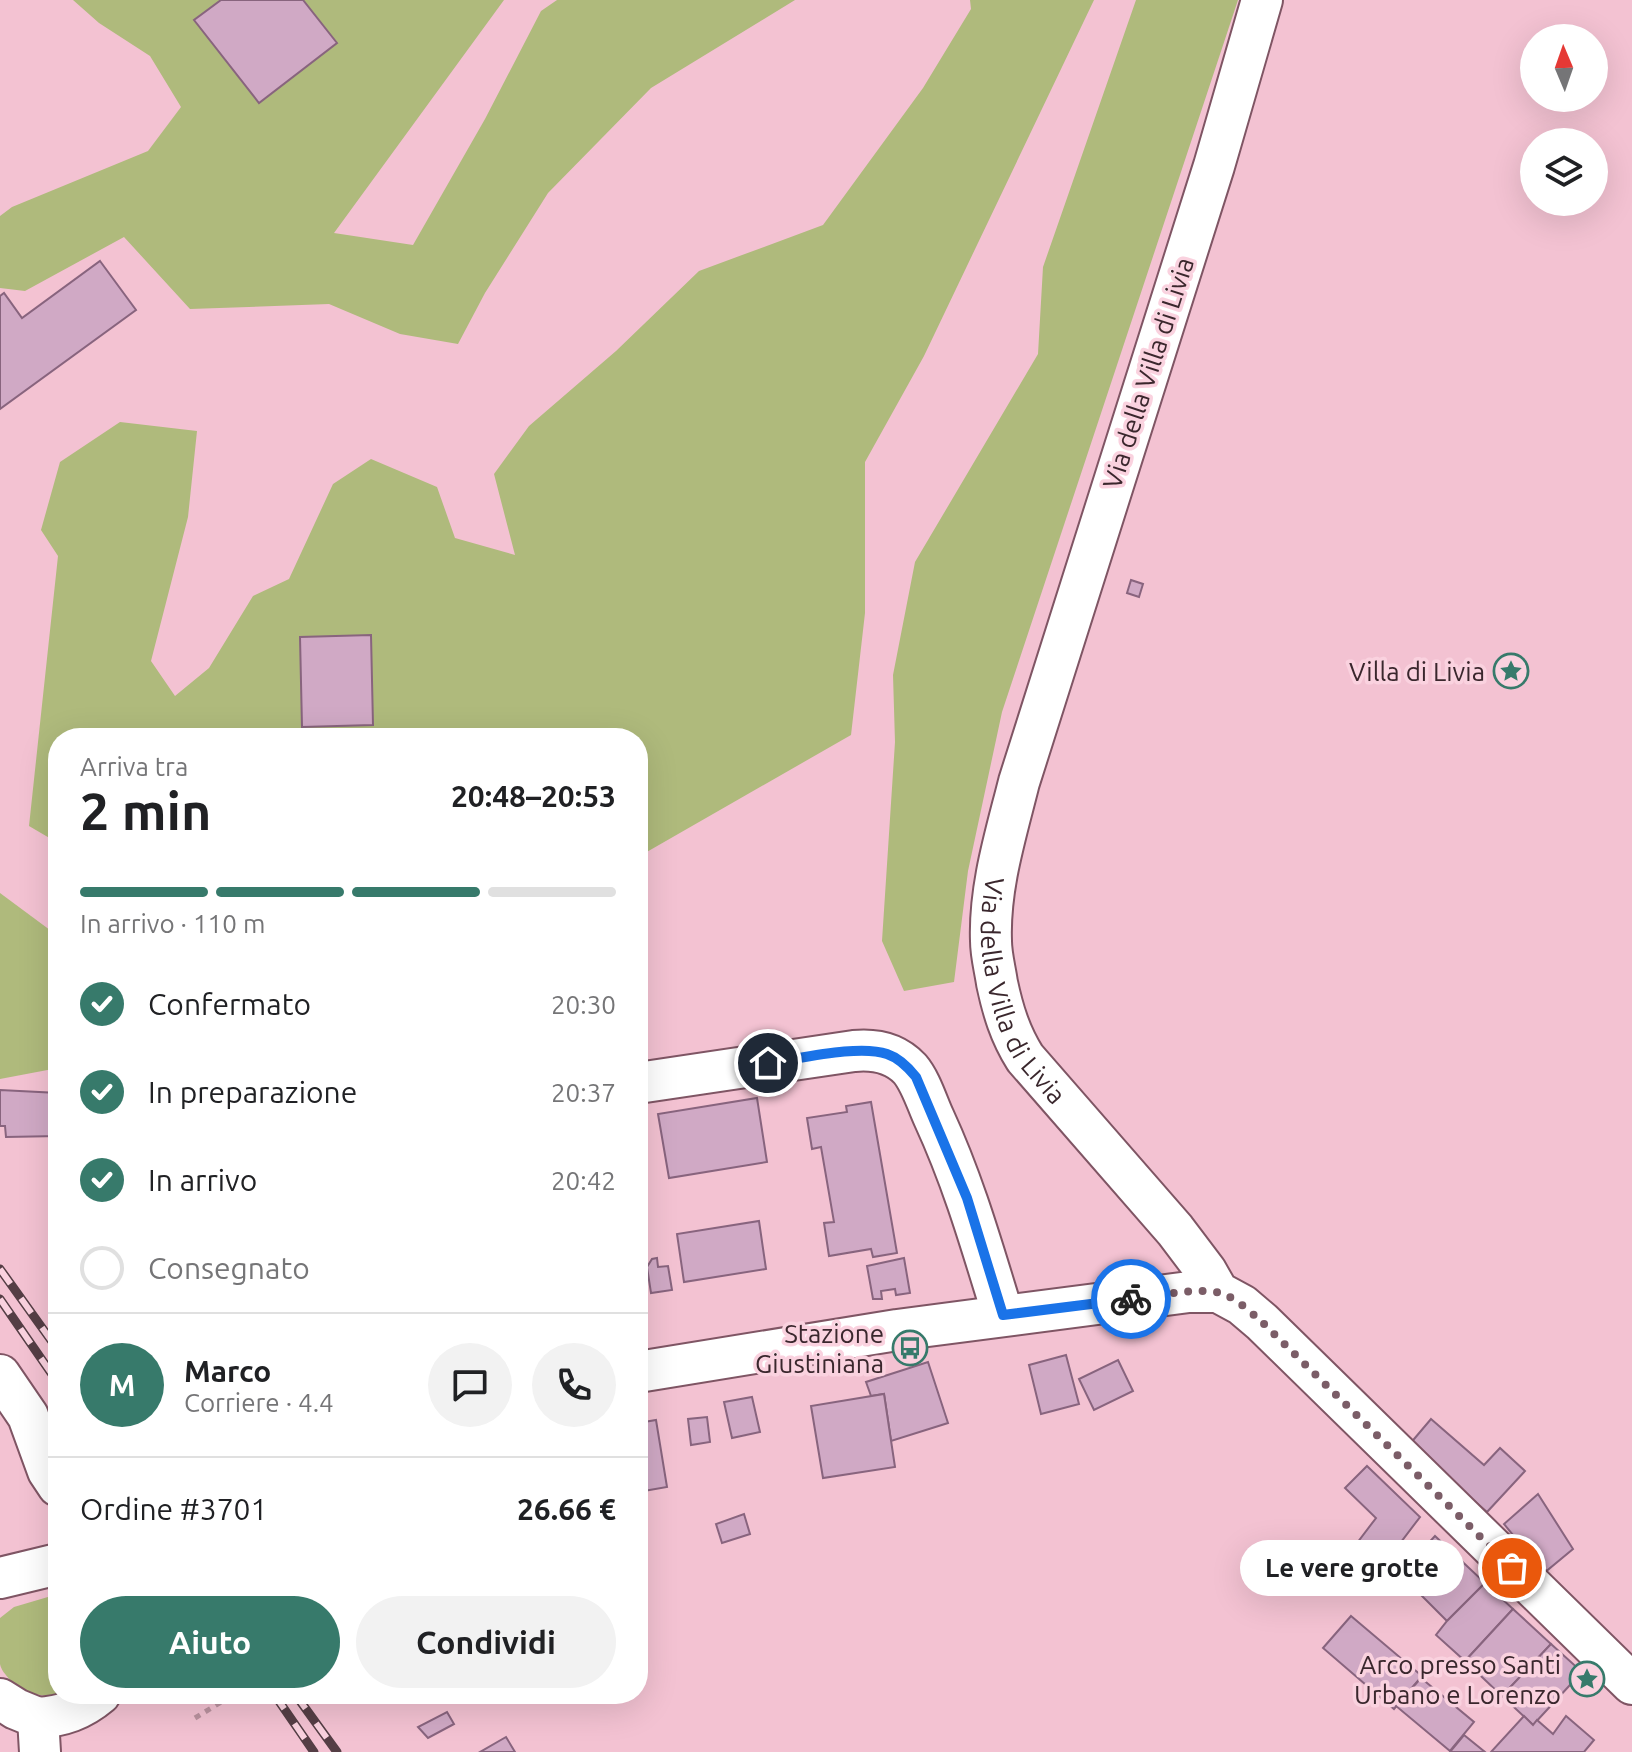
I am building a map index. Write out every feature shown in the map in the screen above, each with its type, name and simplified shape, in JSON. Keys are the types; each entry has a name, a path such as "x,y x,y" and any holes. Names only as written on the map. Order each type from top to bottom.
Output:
{"street":[{"name":"Via della Villa di Livia","path":"1262,0 1204,196 1019,782 995,881 991,922 991,944 1000,998 1011,1034 1025,1058 1175,1230 1218,1292 1242,1305 1262,1322 1632,1684"},
{"path":"648,1082 865,1050 889,1054 900,1060 916,1077 953,1161 1003,1315"},
{"path":"648,1370 1003,1315 1189,1292 1218,1292"},
{"path":"0,1375 28,1416 48,1471"},
{"path":"0,1578 48,1566"},
{"path":"0,1699 16,1709 39,1735 55,1717 88,1704"}],"path":[{"path":"195,1718 218,1704"}],"green space":[{"path":"73,0 504,0 334,233 413,245 485,119 541,11 557,0 795,0 651,88 548,193 485,293 458,344 400,334 329,304 190,309 124,237 25,291 0,288 0,216 12,207 148,151 181,107 150,56 99,23"},
{"path":"970,0 1094,0 924,356 865,462 865,613 851,735 648,851 648,728 48,728 48,837 29,826 58,556 41,530 60,462 120,422 197,431 188,517 151,661 175,696 209,668 253,596 289,579 333,484 371,459 437,487 455,538 515,555 494,474 529,426 616,351 699,271 823,225 923,88 971,9"},
{"path":"1136,0 1238,0 1002,712 968,871 954,982 904,991 882,941 895,742 893,675 915,562 1038,354 1043,267"},
{"path":"0,893 48,929 48,1070 0,1079"},
{"path":"48,1597 48,1695 17,1686 1,1668 0,1618 14,1607"}],"building":[{"path":"221,0 303,0 337,43 259,103 194,20"},
{"path":"100,261 136,310 0,409 0,296 4,293 22,318"},
{"path":"1131,580 1143,584 1139,597 1127,593"},
{"path":"371,635 373,725 302,727 300,637"},
{"path":"0,1090 48,1092 48,1136 6,1137 5,1126 0,1126"},
{"path":"757,1098 767,1162 669,1178 658,1114"},
{"path":"871,1102 897,1253 873,1257 871,1249 829,1256 824,1223 834,1222 821,1147 812,1149 807,1118 847,1112 846,1106"},
{"path":"759,1221 766,1269 684,1282 677,1234"},
{"path":"657,1258 658,1267 668,1266 672,1290 651,1293 648,1265 652,1259"},
{"path":"904,1258 910,1293 896,1295 895,1289 881,1291 882,1299 873,1299 867,1266"},
{"path":"1066,1355 1079,1404 1041,1414 1029,1365"},
{"path":"1118,1360 1133,1391 1094,1410 1079,1379"},
{"path":"928,1362 948,1423 891,1441 884,1394 871,1396 866,1382"},
{"path":"884,1394 895,1467 823,1478 811,1406"},
{"path":"752,1397 760,1432 732,1438 724,1402"},
{"path":"707,1417 710,1442 691,1445 688,1419"},
{"path":"1431,1419 1484,1465 1500,1448 1525,1471 1487,1512 1409,1445"},
{"path":"656,1420 667,1487 648,1490 648,1421"},
{"path":"1367,1466 1420,1517 1379,1571 1351,1551 1376,1518 1345,1488"},
{"path":"1538,1494 1573,1549 1544,1573 1504,1524"},
{"path":"744,1514 750,1534 722,1543 716,1524"},
{"path":"1435,1536 1485,1583 1447,1621 1422,1596 1434,1584 1411,1562"},
{"path":"1485,1583 1513,1609 1465,1661 1436,1635"},
{"path":"1513,1609 1551,1644 1502,1696 1465,1661"},
{"path":"1351,1616 1422,1676 1394,1709 1323,1648"},
{"path":"1551,1644 1582,1672 1533,1725 1502,1696"},
{"path":"1421,1678 1474,1722 1450,1751 1396,1706"},
{"path":"447,1712 454,1724 428,1738 418,1727"},
{"path":"1524,1716 1533,1725 1537,1720 1553,1734 1566,1716 1594,1740 1584,1752 1491,1752"},
{"path":"1464,1735 1485,1752 1450,1752"},
{"path":"506,1737 515,1752 480,1752"}],"railway":[{"path":"0,1269 48,1336"},
{"path":"0,1299 48,1369"},
{"path":"281,1704 314,1752"},
{"path":"302,1704 337,1752"}],"way so far":[{"path":"1131,1299 1218,1292 1242,1305 1512,1568"}],"place":[{"name":"Villa di Livia","path":"1511,671"},
{"name":"Stazione Giustiniana","path":"910,1348"},
{"name":"Le vere grotte","path":"1512,1568"},
{"name":"Arco presso Santi Urbano e Lorenzo","path":"1587,1679"}],"route":[{"path":"768,1063 865,1050 889,1054 909,1068 916,1077 967,1198 1003,1315 1131,1299"}]}
